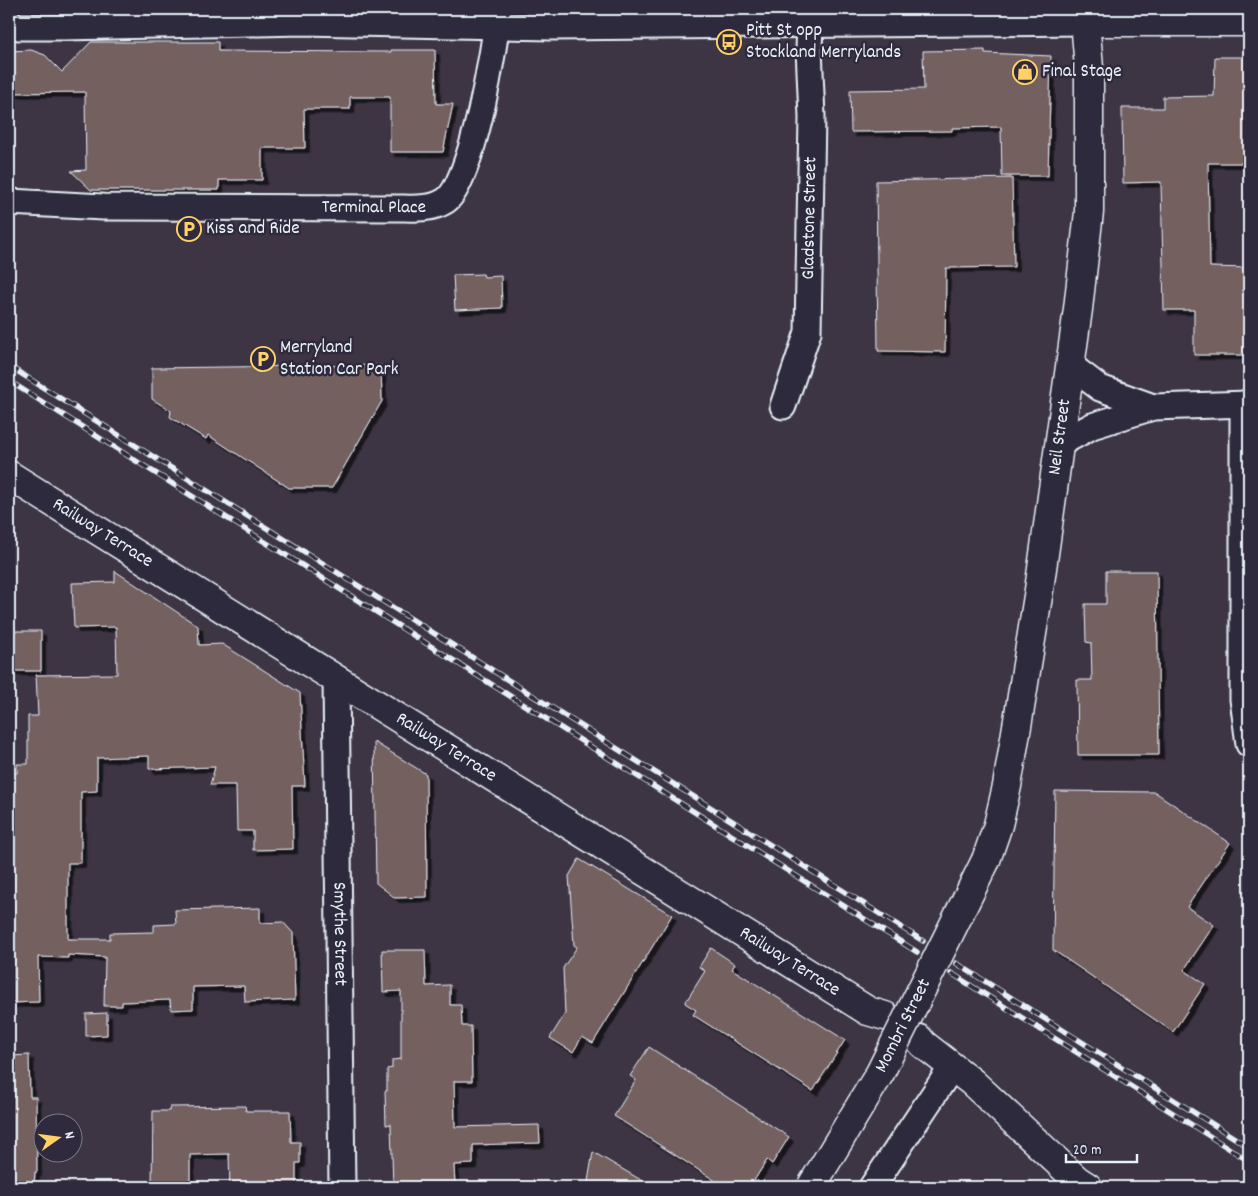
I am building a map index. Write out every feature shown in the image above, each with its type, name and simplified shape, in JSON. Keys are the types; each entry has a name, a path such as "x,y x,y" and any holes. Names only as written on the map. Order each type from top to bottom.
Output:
{"main road":[{"path":"1084,15 1249,22"},
{"name":"Neil Street","path":"986,860 998,825 1007,786 1039,590 1071,366 1089,212 1089,68 1084,15"},
{"name":"Railway Terrace","path":"9,475 868,1011 885,1016"},
{"name":"Mombri Street","path":"811,1187 880,1073 986,860"},
{"path":"919,1038 922,1044 972,1082 1077,1180 1088,1187"}],"street":[{"path":"9,13 16,9"},
{"path":"9,23 19,27 64,27 497,18 810,25 1084,15"},
{"name":"Terminal Place","path":"9,202 103,207 396,208 432,206 444,201 452,194 463,174 492,60 497,18"},
{"name":"Gladstone Street","path":"783,406 808,332 812,117 810,25"},
{"path":"1071,366 1100,388 1153,407"},
{"path":"1059,444 1092,426 1153,407 1246,404 1243,699 1249,744"},
{"name":"Smythe Street","path":"336,680 342,1187"},
{"path":"872,1187 952,1067"}],"building":[{"path":"91,42 218,42 218,51 391,52 391,50 435,50 436,104 453,104 443,152 390,152 390,97 350,97 350,109 304,109 305,148 262,148 262,180 219,180 219,190 91,190 71,171 86,170 85,92 9,93 9,51 31,50 45,55 62,72"},
{"path":"985,50 985,53 1051,56 1048,176 1002,176 1001,127 952,128 952,131 851,132 850,90 924,89 923,51"},
{"path":"1215,57 1249,57 1249,163 1208,163 1210,267 1249,268 1249,355 1194,355 1194,310 1164,310 1161,182 1123,183 1122,108 1163,108 1163,97 1214,96"},
{"path":"1012,178 1014,267 946,268 945,352 878,351 876,181"},
{"path":"483,274 484,277 501,276 502,308 455,310 453,275"},
{"path":"381,365 382,401 332,488 289,488 208,435 206,439 170,417 171,411 152,399 152,368"},
{"path":"115,571 198,626 199,645 222,644 300,693 305,786 292,786 293,849 253,850 253,831 237,831 236,785 210,785 215,767 149,769 149,756 97,758 97,791 81,792 81,863 68,863 68,939 110,939 110,933 154,932 154,925 176,924 175,910 260,908 260,923 283,922 293,933 295,1000 245,1002 244,986 193,987 193,1009 171,1010 170,1000 122,1002 122,1006 104,1006 105,957 68,955 68,958 38,957 39,1002 9,1003 9,773 17,773 17,764 28,764 28,716 38,716 36,675 117,674 116,627 74,628 72,583 115,582"},
{"path":"1106,571 1157,571 1159,755 1078,755 1077,680 1092,680 1091,643 1086,642 1085,604 1106,604"},
{"path":"9,631 41,631 41,671 9,671"},
{"path":"374,742 426,774 427,897 395,898 376,883"},
{"path":"1055,791 1155,792 1230,843 1187,907 1214,925 1184,970 1205,984 1173,1032 1053,950"},
{"path":"579,859 672,915 593,1043 582,1037 573,1052 550,1038 565,1014 563,968 577,947 574,945 569,876"},
{"path":"711,948 735,964 732,969 845,1040 813,1091 693,1015 696,1010 685,1003 705,971 699,967"},
{"path":"382,950 425,950 426,986 450,985 450,1005 461,1005 462,1026 471,1026 472,1081 454,1081 455,1127 539,1125 540,1143 473,1145 473,1164 454,1165 455,1187 393,1187 391,1124 386,1125 385,1091 387,1091 387,1069 392,1068 392,1060 401,1059 401,991 383,992"},
{"path":"107,1013 107,1035 86,1036 86,1014"},
{"path":"649,1047 789,1137 772,1164 767,1160 750,1187 725,1187 614,1116 636,1080 630,1076"},
{"path":"29,1055 30,1097 36,1097 36,1114 32,1114 32,1164 37,1164 34,1187 9,1187 9,1056"},
{"path":"245,1106 246,1111 290,1111 291,1142 300,1142 300,1163 296,1163 296,1187 230,1187 229,1154 190,1155 190,1187 152,1187 153,1111 169,1111 170,1107"},
{"path":"593,1152 653,1187 587,1187"}],"railway":[{"path":"9,366 923,941"},
{"path":"9,381 917,952"},
{"path":"956,963 1249,1147"},
{"path":"951,973 1249,1161"}],"place":[{"name":"Pitt St opp Stockland Merrylands","path":"729,42"},
{"name":"Final Stage","path":"1025,72"},
{"name":"Kiss and Ride","path":"189,229"},
{"name":"Merryland Station Car Park","path":"263,359"}]}
